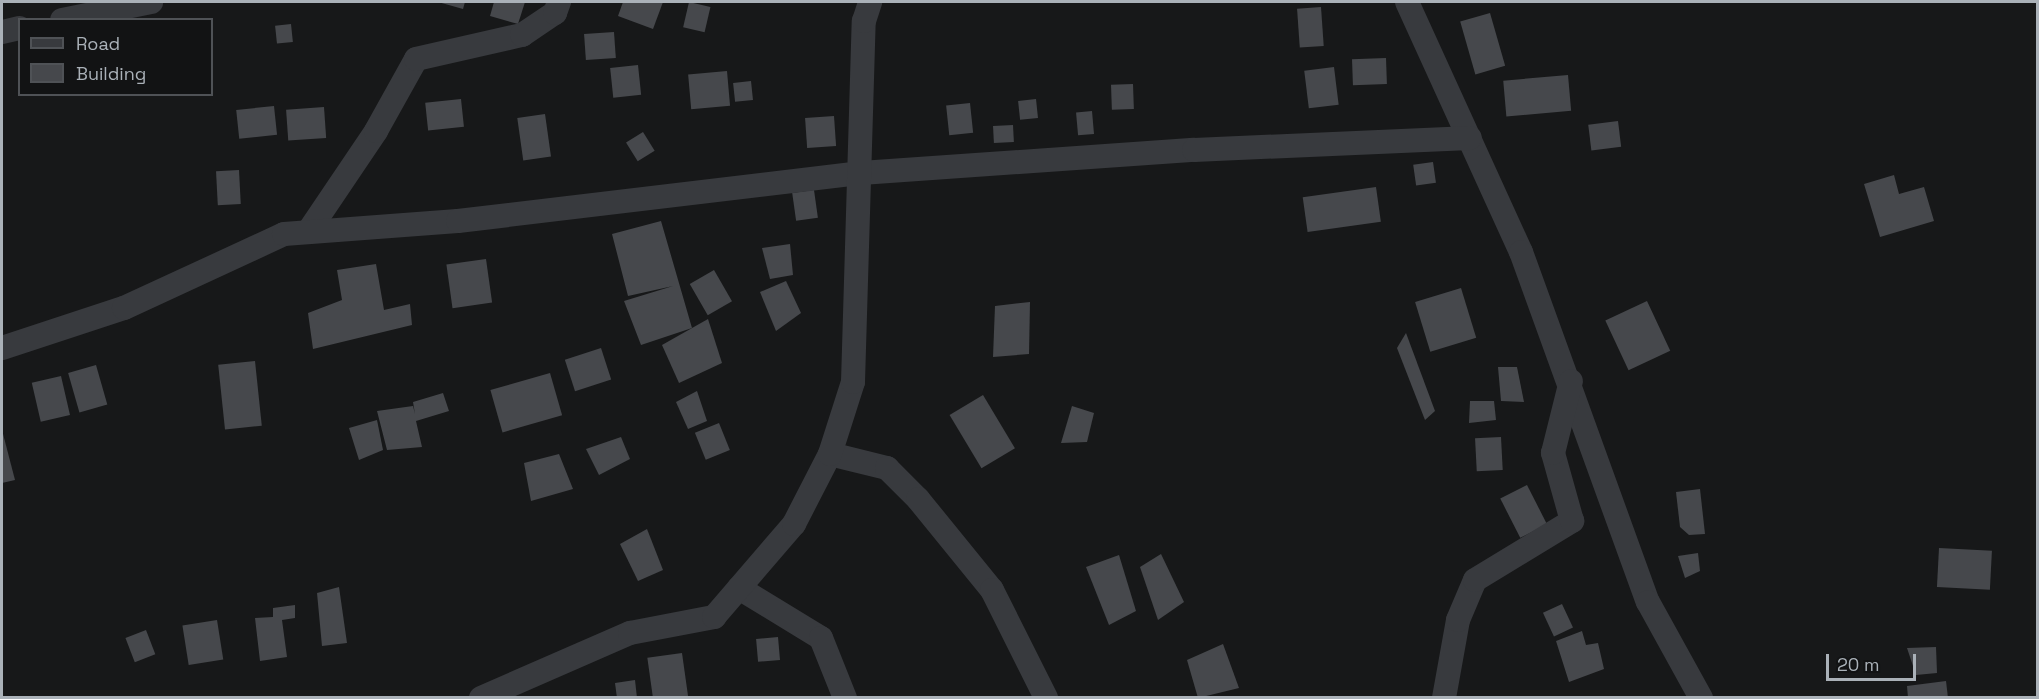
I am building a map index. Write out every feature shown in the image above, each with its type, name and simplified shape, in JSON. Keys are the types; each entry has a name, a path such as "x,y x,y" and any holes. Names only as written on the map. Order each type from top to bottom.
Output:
{"street":[{"path":"72,18 151,2"},
{"path":"308,232 376,131 416,59 522,35 555,13 560,2"},
{"path":"481,698 630,633 714,617 794,524 830,454 853,382 864,21 870,2"},
{"path":"1407,2 1470,138 1571,381 1648,603 1701,698"},
{"path":"2,32 18,28"},
{"path":"2,348 124,308 284,234 458,221 861,173 1194,150 1470,138"},
{"path":"1444,698 1458,620 1474,580 1572,521 1553,453 1571,381"},
{"path":"830,454 887,468 918,499 992,590 1046,698"},
{"path":"739,588 821,638 845,698"}],"building":[{"path":"438,2 465,2 463,9"},
{"path":"494,2 525,2 518,24 490,16"},
{"path":"623,2 663,2 653,29 618,16"},
{"path":"689,2 710,7 705,32 683,27"},
{"path":"1321,7 1324,46 1300,48 1297,9"},
{"path":"1490,13 1505,66 1475,74 1460,22"},
{"path":"291,24 293,42 277,44 275,26"},
{"path":"614,32 616,58 586,60 584,34"},
{"path":"1386,58 1387,84 1353,85 1352,59"},
{"path":"638,65 641,95 613,98 610,68"},
{"path":"1334,67 1339,105 1309,108 1304,71"},
{"path":"727,71 730,106 691,109 688,74"},
{"path":"1568,75 1571,111 1506,117 1503,81"},
{"path":"751,81 753,100 735,102 733,83"},
{"path":"1133,84 1134,109 1112,110 1111,85"},
{"path":"461,99 464,127 428,131 425,103"},
{"path":"1036,99 1038,118 1020,120 1018,101"},
{"path":"970,103 973,133 949,135 946,106"},
{"path":"274,106 277,135 239,139 236,110"},
{"path":"324,107 326,138 288,141 286,110"},
{"path":"1092,111 1094,134 1078,135 1076,112"},
{"path":"545,114 551,157 523,160 517,118"},
{"path":"834,116 836,146 807,148 805,118"},
{"path":"1618,121 1621,147 1591,150 1588,125"},
{"path":"1013,125 1014,142 994,143 993,126"},
{"path":"643,132 655,151 638,161 626,143"},
{"path":"1433,162 1436,183 1416,186 1413,165"},
{"path":"239,170 241,204 218,205 216,171"},
{"path":"1894,175 1899,194 1924,187 1934,221 1880,237 1864,184"},
{"path":"1376,187 1381,222 1308,232 1303,197"},
{"path":"814,190 818,218 796,221 792,193"},
{"path":"661,221 692,328 641,345 624,301 673,286 628,296 612,234"},
{"path":"790,244 793,275 770,279 762,248"},
{"path":"486,259 492,303 453,308 446,265"},
{"path":"376,264 384,310 410,304 412,325 313,349 308,313 342,300 337,270"},
{"path":"714,270 732,301 708,315 690,284"},
{"path":"786,281 801,313 776,331 760,292"},
{"path":"1461,288 1476,338 1430,352 1415,302"},
{"path":"1647,301 1670,351 1629,370 1605,320"},
{"path":"1030,302 1029,354 993,357 995,306"},
{"path":"708,319 722,363 679,383 662,345"},
{"path":"1406,333 1435,411 1425,420 1397,348"},
{"path":"601,348 611,379 575,391 565,360"},
{"path":"255,361 262,426 225,430 218,365"},
{"path":"96,365 107,404 79,412 68,373"},
{"path":"1498,367 1517,367 1524,402 1501,401"},
{"path":"550,373 562,415 503,432 490,390"},
{"path":"61,376 70,415 41,422 32,383"},
{"path":"697,391 707,421 688,429 676,402"},
{"path":"443,393 449,411 416,421 422,447 387,450 377,411 413,406 415,414 413,402"},
{"path":"983,395 1015,448 982,468 950,415"},
{"path":"1470,401 1494,401 1496,420 1469,423"},
{"path":"1072,406 1094,413 1087,442 1061,443"},
{"path":"377,420 383,450 359,460 349,428"},
{"path":"719,423 730,450 706,460 695,433"},
{"path":"2,430 15,480 2,483"},
{"path":"621,437 630,459 599,475 586,449"},
{"path":"1501,437 1503,470 1477,471 1475,438"},
{"path":"559,454 573,489 531,501 524,463"},
{"path":"1527,485 1547,524 1520,538 1500,499"},
{"path":"1700,489 1705,534 1689,535 1680,527 1676,492"},
{"path":"647,529 663,570 638,581 620,544"},
{"path":"1939,548 1992,551 1990,590 1937,587"},
{"path":"1698,553 1700,571 1685,578 1678,556"},
{"path":"1161,554 1184,602 1158,620 1140,567"},
{"path":"1119,555 1136,611 1109,625 1086,567"},
{"path":"339,587 347,643 322,646 317,593"},
{"path":"1562,604 1573,628 1554,636 1543,613"},
{"path":"295,605 295,618 282,620 287,657 260,661 255,618 273,617 273,608"},
{"path":"217,620 223,660 189,665 182,625"},
{"path":"146,630 155,654 135,662 125,638"},
{"path":"1582,631 1586,645 1598,643 1604,669 1569,682 1556,641"},
{"path":"778,637 780,660 758,662 756,639"},
{"path":"1223,644 1239,688 1198,698 1187,660"},
{"path":"1936,647 1937,673 1916,675 1907,648"},
{"path":"682,653 688,698 653,698 647,658"},
{"path":"635,680 637,698 617,698 615,683"},
{"path":"1946,681 1948,698 1908,698 1907,686"}]}
